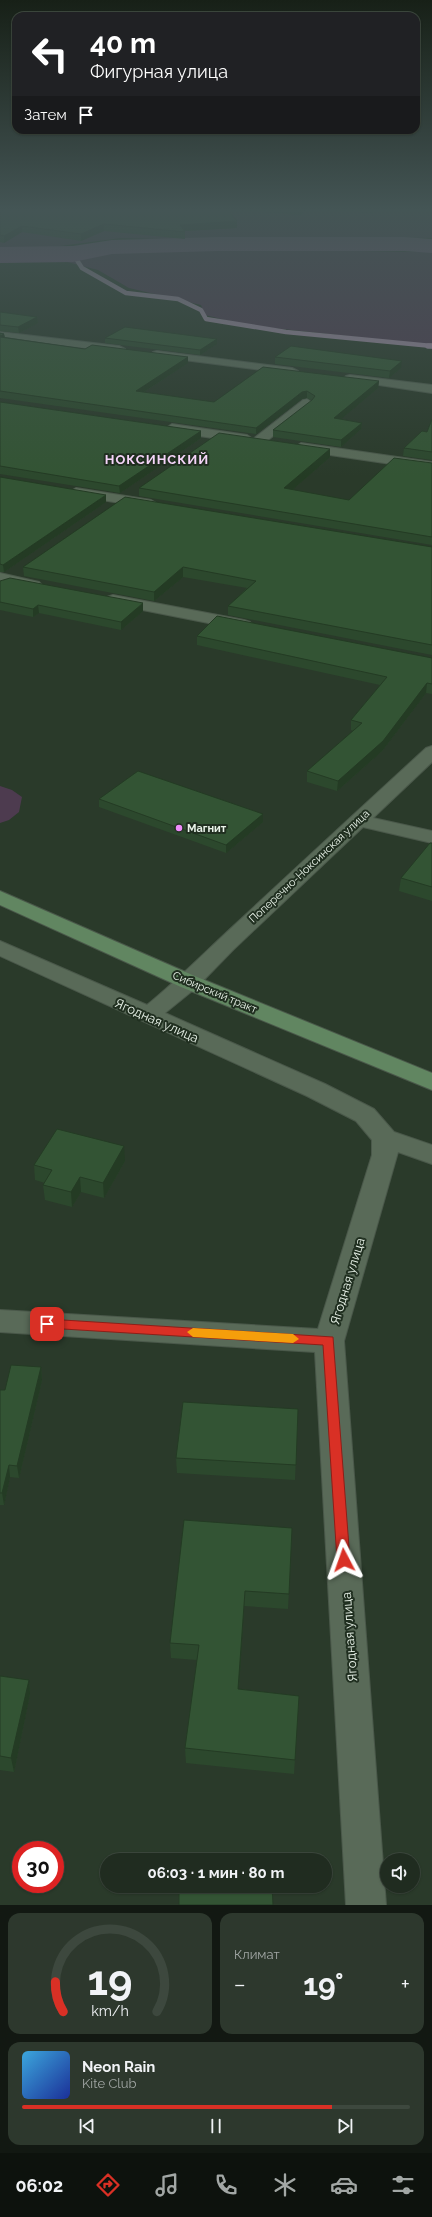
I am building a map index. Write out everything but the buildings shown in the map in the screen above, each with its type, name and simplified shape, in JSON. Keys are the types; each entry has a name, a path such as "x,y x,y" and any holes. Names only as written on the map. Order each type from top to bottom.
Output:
{"main road":[{"name":"Сибирский тракт","path":"0,897 189,982 432,1082"}],"street":[{"path":"0,335 307,373"},
{"path":"339,377 432,389"},
{"path":"258,441 307,403"},
{"path":"163,427 273,443"},
{"path":"202,446 217,434"},
{"path":"288,445 432,466"},
{"path":"62,489 164,506"},
{"path":"105,513 138,490"},
{"path":"2,581 20,571"},
{"path":"2,581 53,588"},
{"path":"99,597 262,628"},
{"name":"Поперечно-Ноксинская улица","path":"148,1016 189,982 225,945 357,820 432,752"},
{"path":"357,820 432,837"},
{"name":"Ягодная улица","path":"0,948 148,1016 316,1090 365,1115 385,1138 385,1155 329,1341 366,1905"},
{"path":"385,1138 432,1155"},
{"path":"0,1321 329,1341"}],"shaded area":[{"path":"175,299 432,299 432,345 245,325 205,315 201,305"},
{"path":"0,786 12,790 22,797 19,812 9,820 0,823"}],"waterway":[{"path":"177,299 201,310 206,319 286,332 432,346 428,346"}],"slow traffic":[{"path":"193,1332 293,1339"}],"place":[{"name":"Магнит","path":"179,828"}],"district":[{"name":"НОКСИНСКИЙ","path":"157,459"}],"route":[{"path":"47,1324 329,1341 344,1560"}]}
